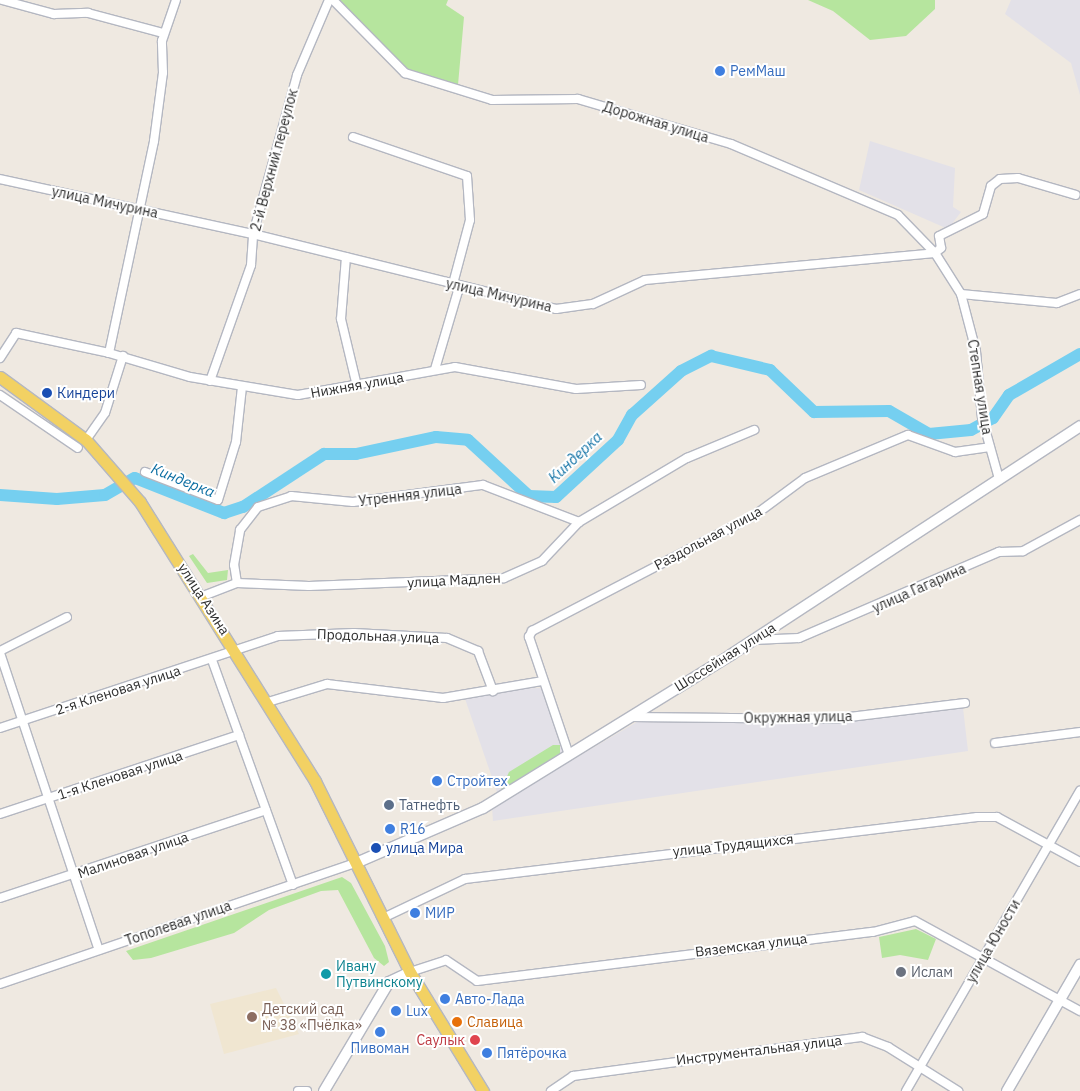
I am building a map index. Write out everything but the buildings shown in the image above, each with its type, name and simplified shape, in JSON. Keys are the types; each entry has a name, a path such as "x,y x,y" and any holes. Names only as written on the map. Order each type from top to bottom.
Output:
{"main road":[{"name":"улица Азина","path":"0,377 82,444 101,454 140,502 203,596 268,702 356,862"},
{"path":"356,862 410,972 484,1091"}],"street":[{"path":"2,0 54,14 88,13 163,33"},
{"path":"109,353 141,210 163,73 163,33 176,0"},
{"name":"2-й Верхний переулок","path":"210,381 251,265 253,234 298,75 331,0"},
{"name":"Дорожная улица","path":"331,0 405,73 492,100 578,99 731,144 898,215 935,253 961,294"},
{"path":"353,137 467,176 470,220 453,284 458,291 435,369"},
{"path":"935,253 941,248 939,236 983,214 992,186 1000,179 1018,178 1076,195"},
{"name":"улица Мичурина","path":"0,179 253,234 556,309 593,304 645,280 935,253"},
{"path":"346,257 340,319 357,386"},
{"path":"961,294 1057,303 1080,294"},
{"name":"Степная улица","path":"961,294 976,351 984,428 999,479"},
{"name":"Нижняя улица","path":"0,358 16,333 123,356 210,381 298,395 357,386 435,369 455,367 576,389 641,385"},
{"path":"0,396 82,444 105,413 123,356"},
{"path":"146,472 218,500 236,442 242,387"},
{"name":"Шоссейная улица","path":"356,862 484,808 753,640 1080,426"},
{"name":"улица Мадлен","path":"203,596 237,583 309,586 504,578 542,561 579,522 687,458 754,430"},
{"name":"Раздольная улица","path":"569,755 542,681 529,637 532,630 755,516 805,478 908,435 955,452 990,447"},
{"name":"Утренняя улица","path":"237,583 234,565 240,530 258,507 291,496 353,502 483,485 579,522"},
{"name":"улица Гагарина","path":"753,640 785,641 847,620 999,552 1023,551 1080,520"},
{"path":"67,617 0,652 99,950"},
{"path":"773,627 785,641"},
{"name":"Продольная улица","path":"236,649 278,636 354,633 447,638 478,651 493,690"},
{"name":"2-я Кленовая улица","path":"0,728 212,660 236,649"},
{"path":"212,660 293,884"},
{"path":"268,702 326,684 443,698 542,681"},
{"name":"Окружная улица","path":"630,717 833,719 965,703"},
{"path":"994,743 1080,732"},
{"name":"1-я Кленовая улица","path":"0,814 239,735"},
{"name":"улица Юности","path":"906,1091 1080,791"},
{"name":"Малиновая улица","path":"0,898 266,810"},
{"name":"улица Трудящихся","path":"383,918 465,879 964,818 997,817 1080,862"},
{"name":"Тополевая улица","path":"0,984 356,862"},
{"name":"Вяземская улица","path":"410,972 446,960 477,981 873,932 914,921 984,956 1080,1011"},
{"path":"1006,1091 1080,965"},
{"path":"324,1091 389,982 410,972"},
{"name":"Инструментальная улица","path":"551,1091 573,1076 862,1037 888,1047 919,1069 958,1091"},
{"path":"298,1091 307,1091"}],"shaded area":[{"path":"1011,0 1080,0 1080,95 1071,63 1005,14"},
{"path":"870,141 955,168 953,207 961,212 948,229 859,190"},
{"path":"542,688 565,754 498,795 462,690"},
{"path":"963,708 968,751 493,821 492,807 637,722 838,723"},
{"name":"Детский сад № 38 «Пчёлка»","path":"276,988 299,1034 224,1054 210,1004"}],"green space":[{"path":"335,0 448,0 446,5 464,17 458,85 408,69"},
{"path":"808,0 935,0 935,9 906,36 870,40 833,11"},
{"path":"193,554 208,573 228,570 227,580 207,583 189,556"},
{"path":"553,745 560,745 560,759 533,770 500,792 509,772"},
{"path":"342,877 351,883 385,946 389,962 384,966 374,958 338,890 321,891 269,910 234,933 151,958 133,960 126,951"},
{"path":"916,929 936,939 928,960 900,955 882,958 879,937"}],"waterway":[{"name":"Киндерка","path":"0,495 57,499 105,495 135,478 224,513 243,507 324,454 356,454 436,437 468,440 529,496 556,497 618,440 632,415 681,371 711,356 770,370 814,412 889,411 929,434 971,430 993,418 1009,395 1080,354"}],"place":[{"name":"РемМаш","path":"720,71"},
{"name":"Киндери","path":"47,393"},
{"name":"Стройтех","path":"437,781"},
{"name":"Татнефть","path":"389,805"},
{"name":"R16","path":"390,829"},
{"name":"улица Мира","path":"376,848"},
{"name":"МИР","path":"415,913"},
{"name":"Ислам","path":"901,972"},
{"name":"Ивану Путвинскому","path":"326,974"},
{"name":"Авто-Лада","path":"445,999"},
{"name":"Lux","path":"396,1011"},
{"name":"Детский сад № 38 «Пчёлка»","path":"252,1017"},
{"name":"Славица","path":"457,1022"},
{"name":"Пивоман","path":"380,1032"},
{"name":"Саулык","path":"475,1040"},
{"name":"Пятёрочка","path":"487,1053"}]}
